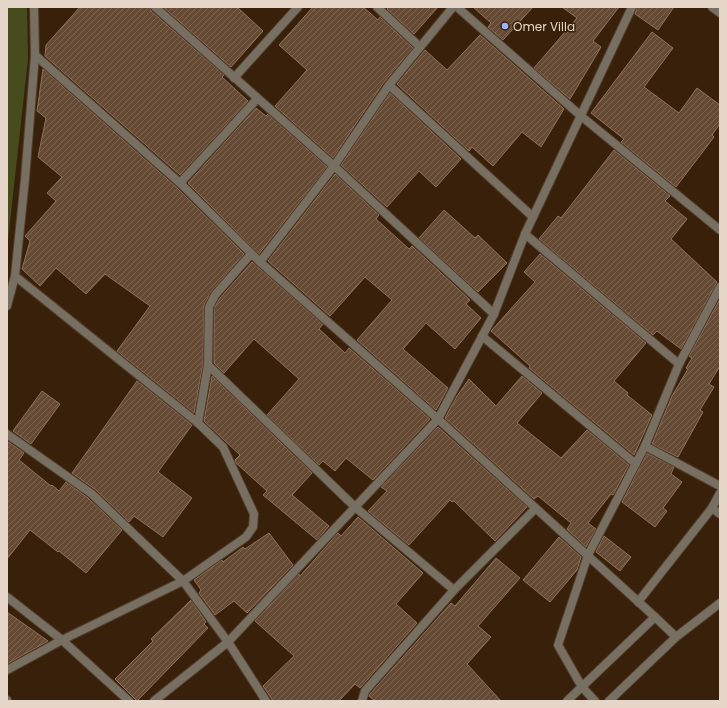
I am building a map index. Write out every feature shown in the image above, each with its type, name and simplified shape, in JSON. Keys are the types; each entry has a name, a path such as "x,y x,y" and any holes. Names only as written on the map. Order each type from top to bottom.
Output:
{"street":[{"path":"7,306 15,276 36,55 34,7"},
{"path":"155,7 334,166 494,314"},
{"path":"234,78 298,7"},
{"path":"377,7 420,47"},
{"path":"260,262 334,166 389,85 453,7"},
{"path":"457,7 581,116 720,230"},
{"path":"154,701 228,642 438,418 494,314 525,234 632,7"},
{"path":"712,7 720,13"},
{"path":"36,55 180,184 251,254 438,418 535,509 588,555 676,637"},
{"path":"389,85 533,217"},
{"path":"180,184 257,99"},
{"path":"525,234 679,364"},
{"path":"198,423 208,365 210,307 215,295 251,254"},
{"path":"7,670 62,640 183,581 246,537 253,527 254,514 223,447 198,423 15,276"},
{"path":"595,701 582,687 558,645 588,555 645,446 679,364 720,287"},
{"path":"482,336 636,464"},
{"path":"208,365 355,507 454,590"},
{"path":"7,434 92,494 183,581 228,642 266,701"},
{"path":"645,446 720,486"},
{"path":"638,602 712,508 720,492"},
{"path":"712,508 720,514"},
{"path":"362,701 365,691 454,590 535,509"},
{"path":"7,597 62,640 129,701"},
{"path":"609,701 676,637 720,602"},
{"path":"567,701 655,617"}],"green space":[{"path":"7,7 27,7 28,59 7,249"}],"building":[{"path":"80,7 150,7 151,11 224,75 222,77 248,101 180,175 45,56 46,45"},
{"path":"163,7 237,7 263,31 231,67"},
{"path":"313,7 363,7 378,20 380,17 413,48 384,82 333,158 275,106 307,70 279,45"},
{"path":"389,7 438,7 414,34 387,9"},
{"name":"Omer Villa","path":"473,7 533,7 503,40 488,27 491,23"},
{"path":"562,7 619,7 593,41 601,47 570,99 534,68 577,18"},
{"path":"637,7 674,7 658,30 635,14"},
{"path":"652,32 673,48 644,87 679,113 697,88 720,105 720,124 712,135 714,137 676,187 621,142 624,139 591,113"},
{"path":"480,35 564,109 541,147 522,132 493,166 472,147 469,151 397,84 425,50 447,70"},
{"path":"43,69 176,187 244,254 211,292 204,305 203,364 194,413 117,351 150,306 105,274 86,294 56,268 40,286 22,269 30,241 25,236 56,201 47,193 62,177 38,157 46,118 37,111"},
{"path":"390,93 461,159 436,187 419,171 387,207 341,165"},
{"path":"256,108 266,116 268,114 327,167 259,254 188,183"},
{"path":"614,150 670,196 665,201 687,219 671,239 717,282 681,349 657,331 653,335 539,239 558,216 561,218"},
{"path":"335,174 379,215 376,219 409,249 412,246 470,300 466,304 481,318 455,349 426,323 403,349 448,388 436,410 357,340 392,300 365,277 330,316 268,261"},
{"path":"444,210 475,238 478,235 507,263 478,292 419,238"},
{"path":"540,254 646,343 614,381 628,393 627,395 652,415 634,455 529,368 530,366 491,331 535,282 524,272"},
{"path":"252,262 323,324 319,329 345,353 349,348 430,419 373,480 346,458 335,471 323,461 319,465 267,415 299,379 254,339 224,373 214,363 214,308 220,298"},
{"path":"720,299 720,366 709,384 714,387 700,410 703,412 678,457 652,444 672,396 688,369 686,368 692,358 689,356"},
{"path":"212,376 312,473 292,495 329,526 317,540 263,495 267,491 236,463 235,460 240,455 204,421"},
{"path":"522,376 542,393 517,423 561,458 587,430 629,465 613,495 611,494 588,523 596,529 586,547 567,529 571,523 538,496 534,499 445,418 457,396 469,379 496,406"},
{"path":"137,381 192,425 158,472 192,498 163,537 134,516 129,522 96,490 72,473"},
{"path":"42,391 60,404 31,444 13,431"},
{"path":"438,427 527,507 495,541 454,501 452,502 450,500 409,545 368,511 387,491 381,487"},
{"path":"7,441 24,453 19,460 51,486 52,485 59,491 66,482 88,498 122,530 86,573 30,530 7,559"},
{"path":"647,453 674,467 671,474 682,482 663,508 667,511 655,527 622,502"},
{"path":"358,517 423,573 396,604 417,623 360,688 355,684 339,701 273,701 263,686 294,656 255,621 299,574 300,576 338,533 341,536"},
{"path":"269,533 293,565 247,613 234,601 215,615 199,593 201,590 194,580 222,560 223,562 243,547 245,549"},
{"path":"604,536 631,557 620,571 596,552"},
{"path":"559,537 581,557 577,570 550,602 523,580"},
{"path":"496,558 520,578 478,626 491,637 467,664 501,701 375,701 369,696 451,603 455,606"},
{"path":"191,600 206,622 204,624 208,628 137,701 115,679 153,641 151,639"},
{"path":"7,612 48,641 7,664"}],"place":[{"name":"Omer Villa","path":"505,26"}]}
